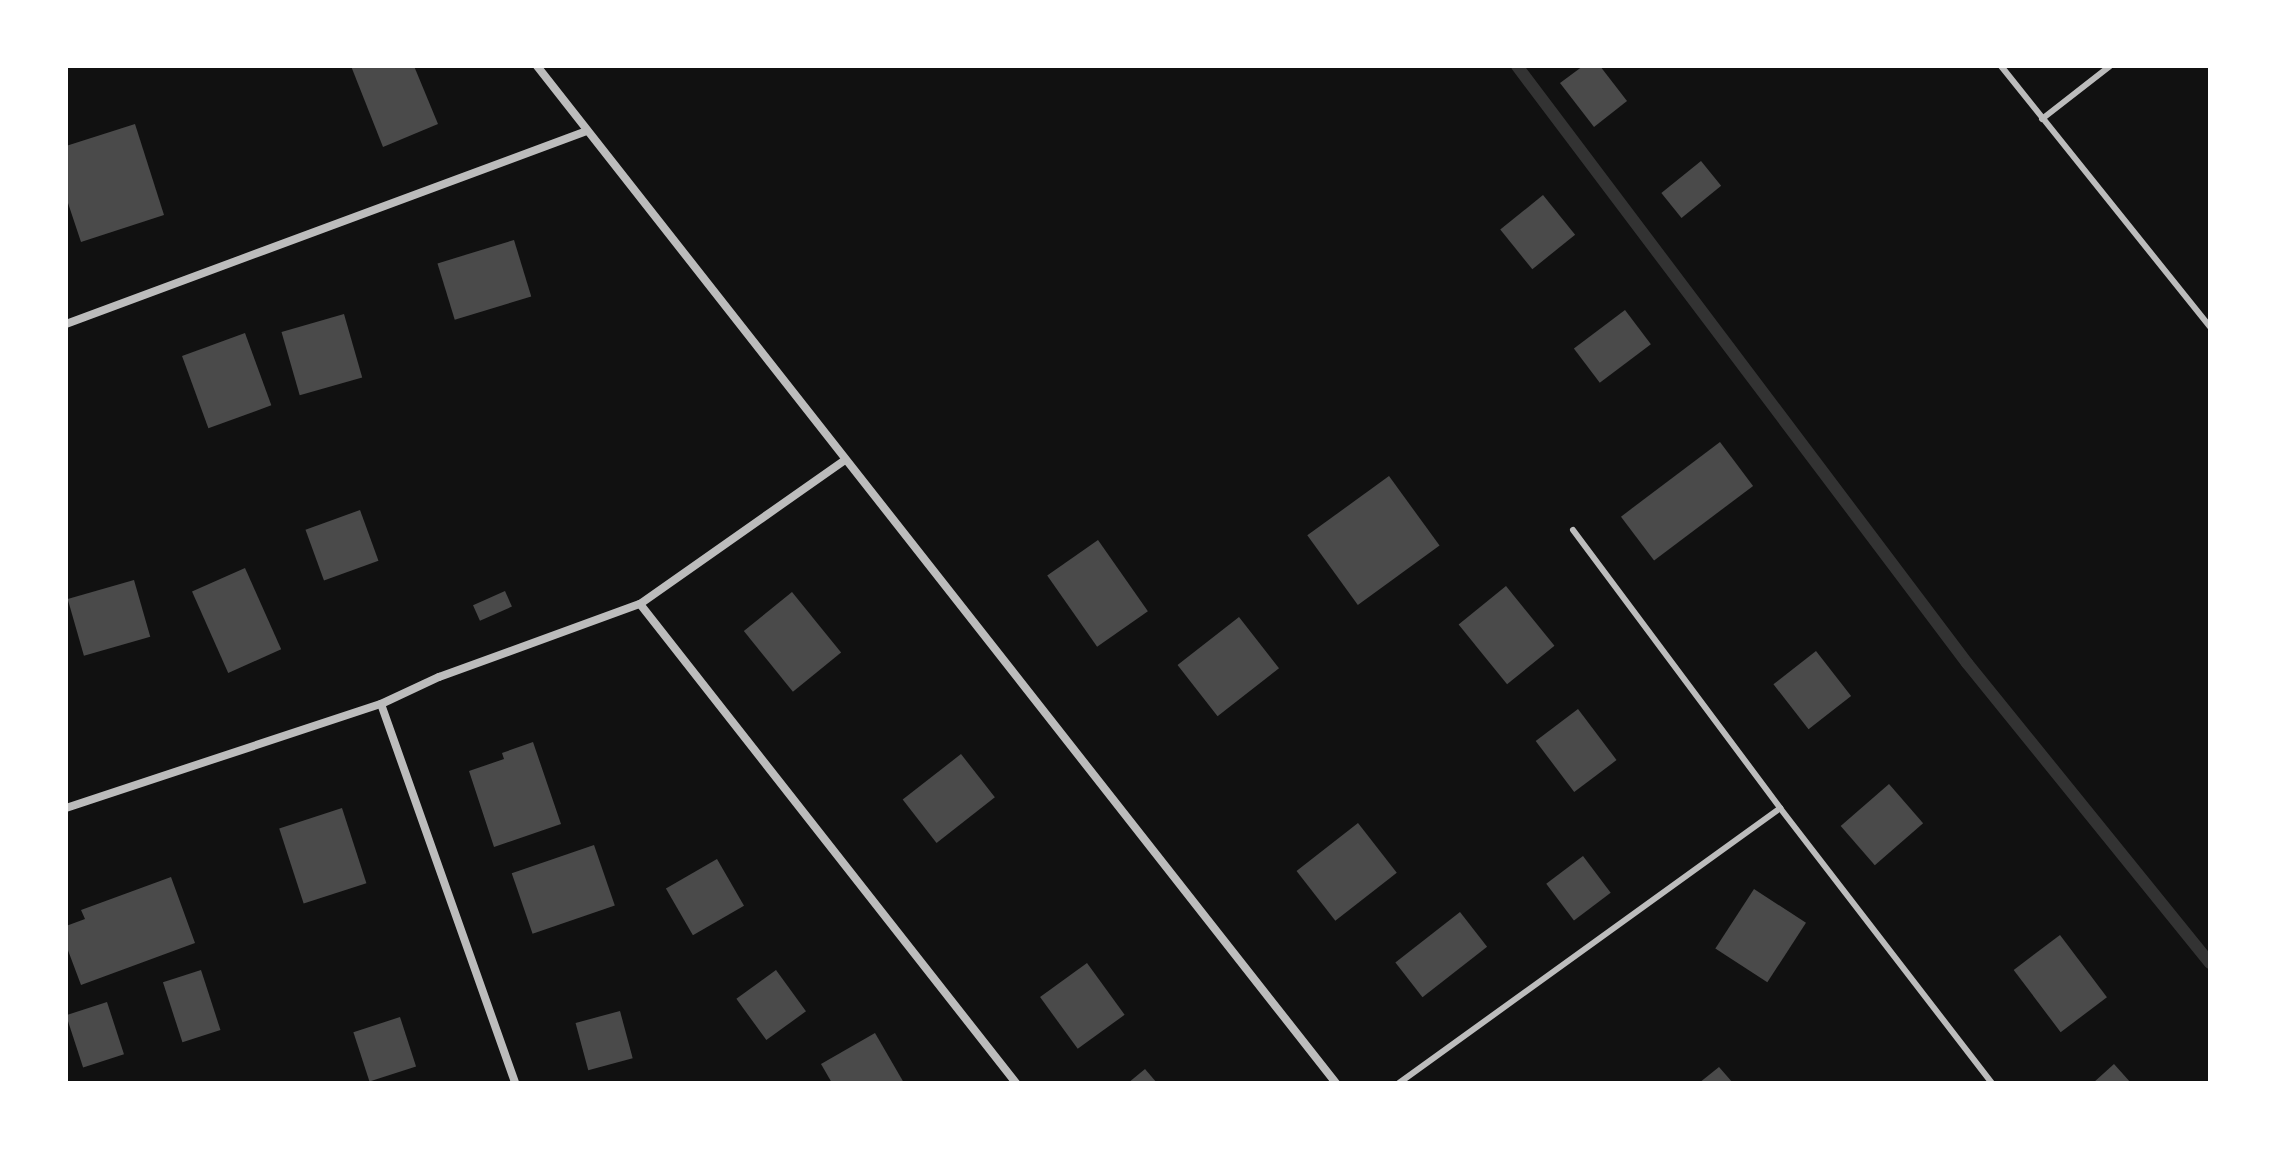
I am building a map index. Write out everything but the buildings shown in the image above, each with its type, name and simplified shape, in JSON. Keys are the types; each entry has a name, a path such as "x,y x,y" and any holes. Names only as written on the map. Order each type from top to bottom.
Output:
{"street":[{"path":"537,66 1336,1083"},
{"path":"66,324 587,131"},
{"path":"66,808 381,704 439,677 640,604 845,460"},
{"path":"640,604 1016,1083"},
{"path":"381,704 515,1083"}],"lane":[{"path":"2001,66 2210,327"},
{"path":"2042,119 2110,66"},
{"path":"1573,530 1780,808 1992,1083"},
{"path":"1399,1083 1780,808"}],"waterway":[{"path":"1517,66 1967,663 2210,963"}]}
